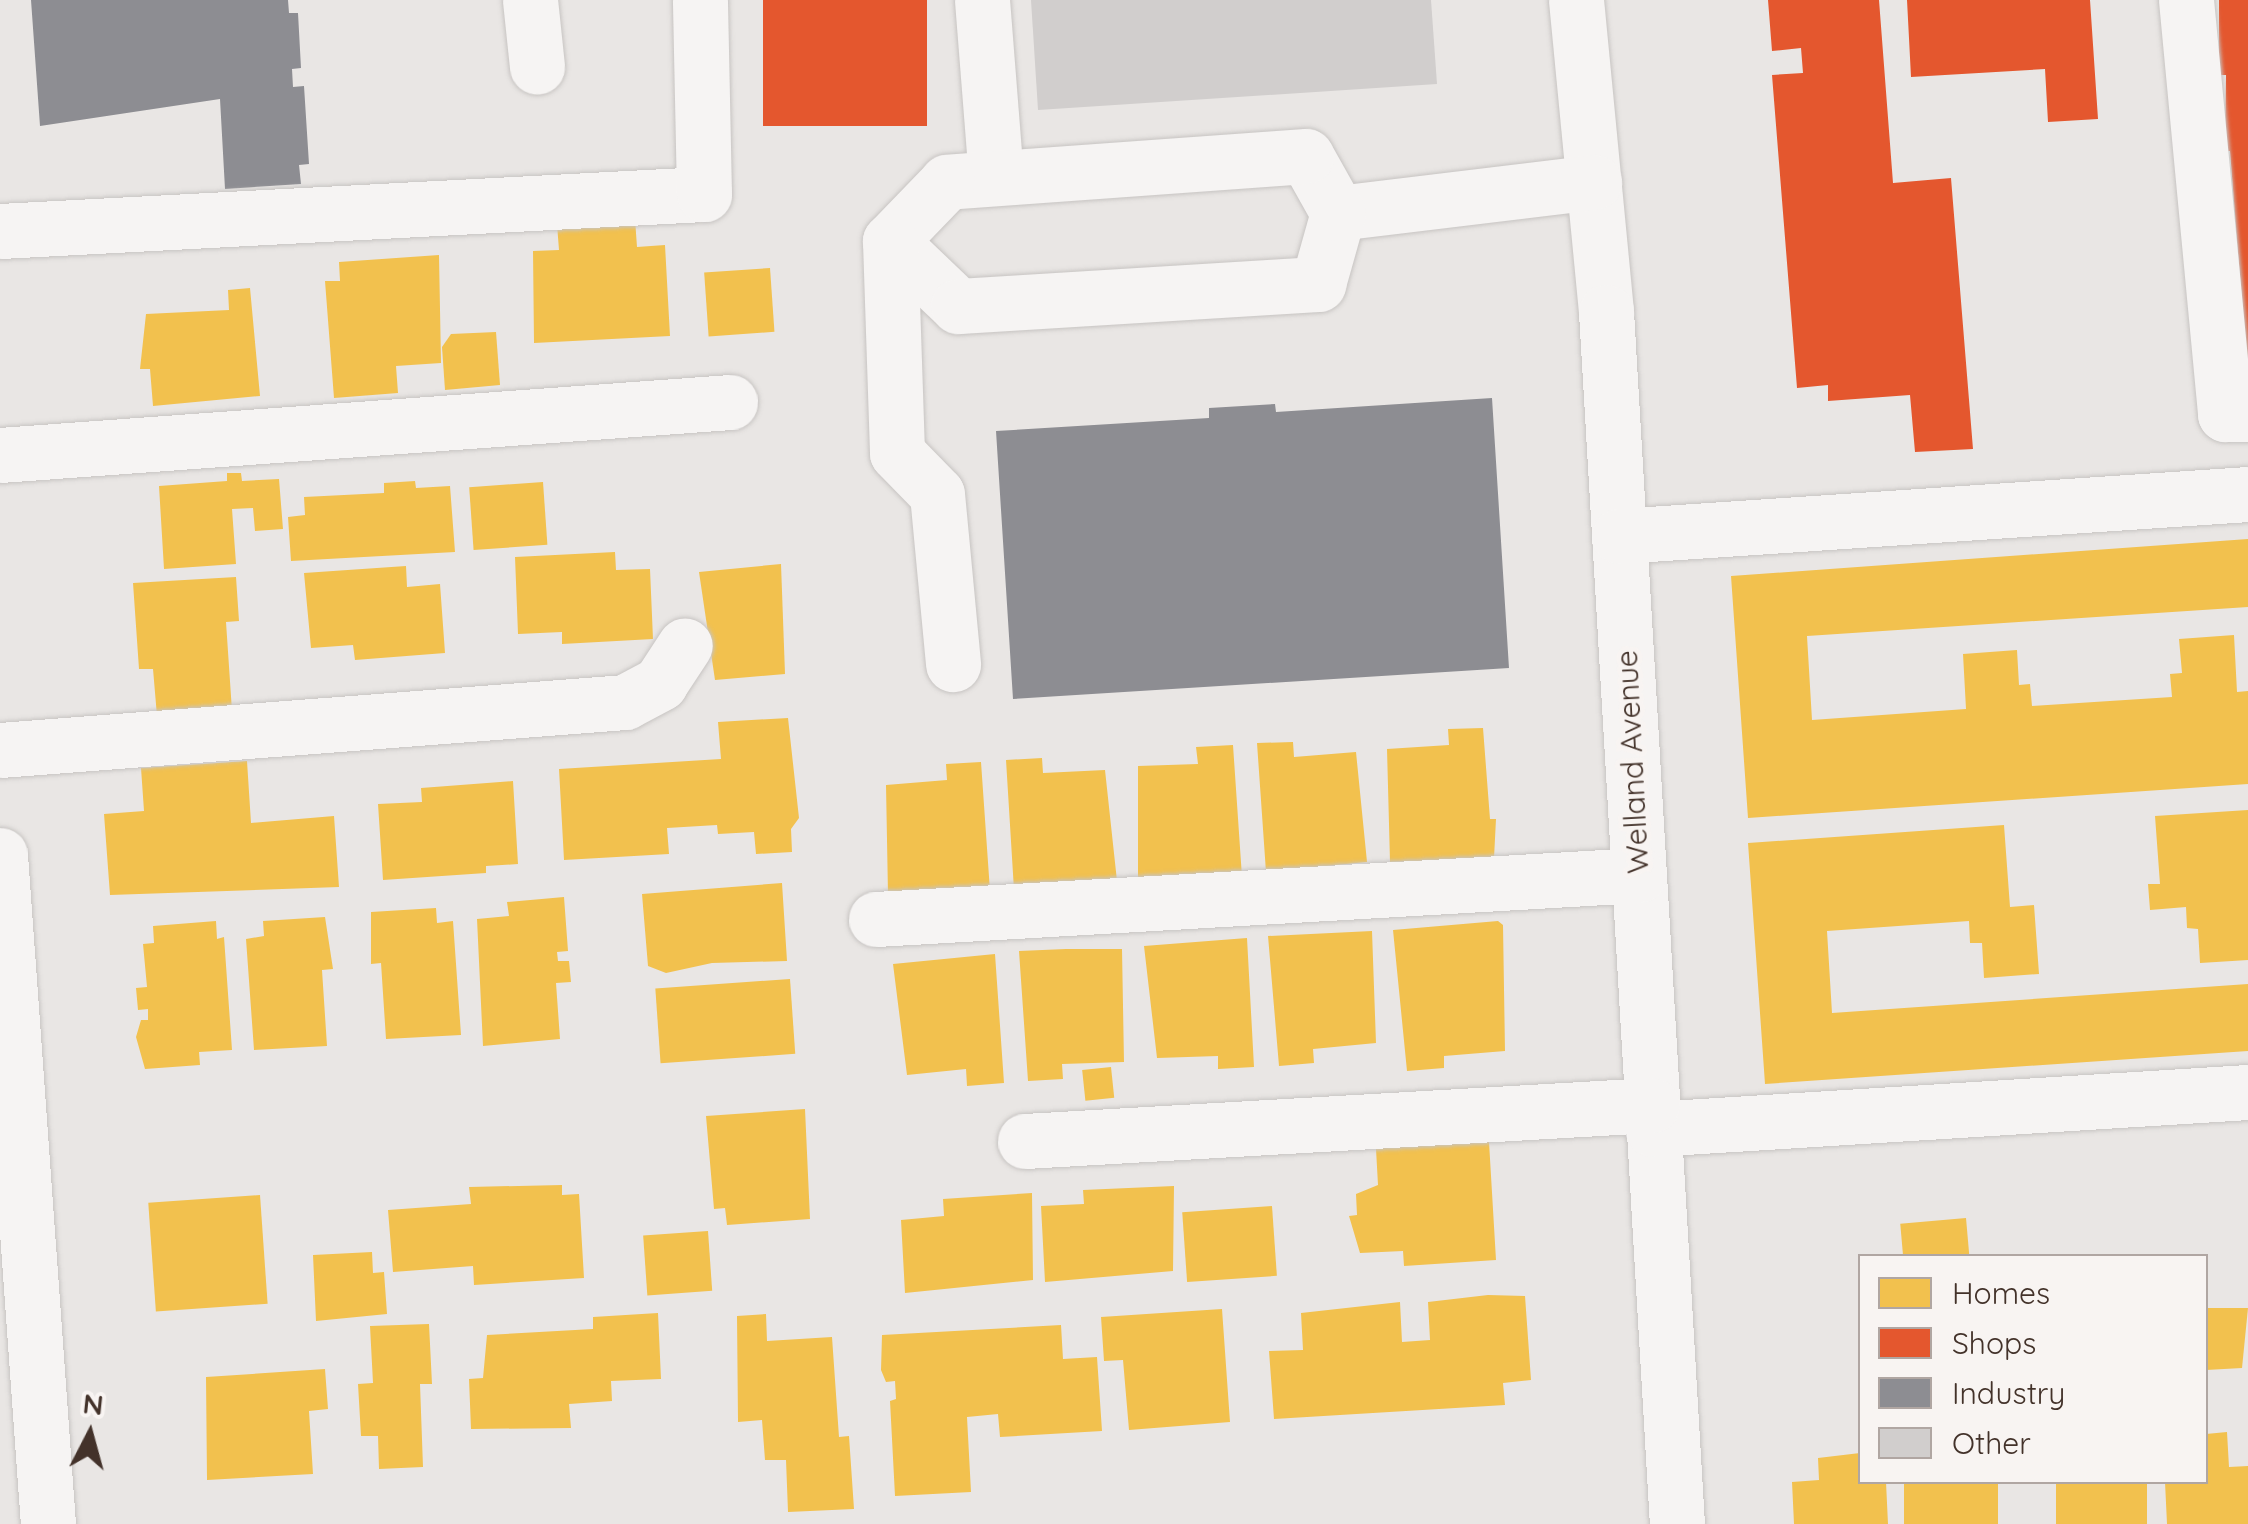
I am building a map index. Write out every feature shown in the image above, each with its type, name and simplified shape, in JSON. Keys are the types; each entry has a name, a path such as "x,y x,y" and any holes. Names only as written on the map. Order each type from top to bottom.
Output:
{"street":[{"path":"530,0 536,68"},
{"path":"0,231 704,194 700,0"},
{"path":"982,0 996,178"},
{"name":"Welland Avenue","path":"1576,0 1594,182 1620,536 1678,1524"},
{"path":"2186,0 2225,414 2248,414"},
{"path":"890,241 958,306 1242,289 1318,284 1338,214 1306,156 947,182 890,241 897,453 937,494 953,664"},
{"path":"1338,214 1594,182"},
{"path":"0,455 730,402"},
{"path":"1620,536 2248,494"},
{"path":"0,750 625,702 660,683 685,645"},
{"path":"0,855 8,1086 48,1524"},
{"path":"876,919 1638,875"},
{"path":"1025,1141 2248,1092"}],"building: Homes":[{"path":"635,219 637,247 665,245 670,336 534,343 533,251 559,250 557,224"},
{"path":"439,255 441,363 396,366 398,393 334,398 325,281 340,281 339,262"},
{"path":"770,268 774,332 709,336 704,273"},
{"path":"250,288 260,396 153,406 150,369 140,369 146,314 229,310 228,290"},
{"path":"496,332 500,385 445,390 442,347 451,334"},
{"path":"227,473 241,473 242,481 279,479 283,529 255,531 253,508 232,509 236,564 164,569 159,486 227,481"},
{"path":"415,481 416,488 450,486 455,552 291,561 288,517 305,515 304,497 384,493 384,483"},
{"path":"543,482 547,545 474,550 469,487"},
{"path":"2248,539 2248,607 1807,636 1812,720 1966,709 1963,654 2017,650 2019,685 2030,684 2032,706 2172,697 2170,674 2182,673 2179,639 2234,635 2237,692 2248,691 2248,784 1748,818 1731,576"},
{"path":"615,552 616,570 650,569 653,639 562,644 562,632 518,634 515,557"},
{"path":"781,564 785,674 715,680 699,572"},
{"path":"406,566 407,587 440,584 445,653 355,660 353,645 311,648 304,573"},
{"path":"236,577 239,621 226,622 232,711 157,716 153,669 139,669 133,583"},
{"path":"788,718 799,818 791,829 792,852 756,854 754,832 718,834 717,825 667,828 669,854 564,860 559,769 721,759 718,722"},
{"path":"1483,728 1490,819 1496,819 1494,858 1390,862 1387,749 1449,745 1448,729"},
{"path":"1293,742 1294,757 1356,752 1367,862 1266,872 1257,743"},
{"path":"1233,745 1242,877 1138,879 1138,766 1198,764 1196,747"},
{"path":"1042,758 1043,773 1105,770 1117,881 1014,890 1006,760"},
{"path":"247,761 251,823 334,816 339,887 110,895 104,814 144,811 141,768"},
{"path":"981,762 990,891 888,895 886,785 947,780 946,764"},
{"path":"513,781 518,864 486,866 486,873 383,880 378,804 422,802 421,788"},
{"path":"2248,810 2248,960 2200,963 2198,929 2187,928 2186,907 2150,910 2148,884 2160,884 2155,816"},
{"path":"2004,825 2010,907 2034,905 2039,974 1984,978 1982,943 1970,943 1969,921 1827,931 1832,1013 2248,984 2248,1051 1765,1084 1748,843"},
{"path":"782,883 787,961 712,963 666,973 648,966 642,894"},
{"path":"564,897 568,951 557,952 558,961 569,961 571,982 556,983 560,1039 483,1046 477,919 509,916 507,902"},
{"path":"436,908 437,923 453,921 461,1035 386,1039 381,963 371,964 371,912"},
{"path":"325,917 333,969 322,970 327,1046 254,1050 246,939 264,936 263,921"},
{"path":"216,921 217,939 224,937 232,1050 199,1052 200,1065 145,1069 136,1037 141,1020 148,1020 148,1009 138,1010 136,988 147,987 143,944 154,943 153,926"},
{"path":"1498,921 1503,925 1505,1051 1444,1056 1444,1068 1407,1071 1393,930"},
{"path":"1372,931 1376,1043 1313,1049 1314,1063 1279,1066 1268,936"},
{"path":"1247,938 1254,1067 1218,1069 1218,1056 1157,1058 1144,946"},
{"path":"1122,949 1124,1062 1062,1064 1063,1079 1028,1081 1019,951"},
{"path":"995,954 1004,1083 967,1086 966,1069 907,1075 893,964"},
{"path":"790,979 795,1054 661,1063 655,988"},
{"path":"1111,1067 1114,1098 1085,1101 1082,1070"},
{"path":"805,1109 810,1219 727,1225 725,1208 714,1209 706,1116"},
{"path":"1488,1125 1496,1260 1404,1266 1403,1251 1360,1253 1349,1216 1357,1215 1356,1194 1378,1185 1375,1131"},
{"path":"562,1185 562,1195 579,1194 584,1278 474,1285 473,1266 393,1272 388,1210 471,1204 469,1187"},
{"path":"1174,1186 1173,1271 1045,1282 1041,1206 1084,1204 1083,1190"},
{"path":"1032,1193 1033,1280 905,1293 901,1220 944,1216 943,1199"},
{"path":"260,1195 268,1304 156,1312 148,1203"},
{"path":"1272,1206 1277,1276 1187,1282 1182,1212"},
{"path":"1966,1218 1969,1254 1903,1254 1900,1224"},
{"path":"708,1231 712,1291 647,1295 643,1236"},
{"path":"372,1252 373,1273 384,1272 387,1314 316,1321 313,1255"},
{"path":"1488,1295 1525,1296 1531,1380 1503,1383 1505,1405 1274,1419 1269,1351 1303,1350 1301,1313 1400,1302 1402,1342 1430,1340 1428,1302"},
{"path":"2208,1308 2248,1308 2242,1368 2208,1370"},
{"path":"1222,1309 1230,1422 1129,1430 1123,1360 1104,1361 1101,1317"},
{"path":"658,1313 661,1379 611,1381 612,1401 569,1404 571,1428 471,1429 469,1379 483,1378 487,1335 593,1329 593,1317"},
{"path":"766,1314 767,1341 832,1337 839,1437 849,1436 854,1509 788,1512 786,1460 765,1460 762,1420 738,1422 737,1316"},
{"path":"429,1324 432,1384 420,1384 423,1467 379,1469 378,1436 361,1436 358,1384 373,1383 370,1326"},
{"path":"1061,1325 1063,1359 1097,1357 1102,1431 1000,1437 998,1414 967,1417 971,1492 895,1496 890,1401 896,1399 895,1381 886,1382 881,1370 882,1335"},
{"path":"325,1369 328,1409 309,1411 313,1474 207,1480 206,1377"},
{"path":"2227,1432 2229,1467 2248,1466 2248,1524 2167,1524 2165,1484 2208,1484 2208,1434"},
{"path":"1858,1453 1858,1484 1886,1484 1888,1524 1794,1524 1792,1482 1819,1480 1818,1458"},
{"path":"1904,1484 1998,1484 1998,1524 1904,1524"},
{"path":"2056,1484 2147,1484 2147,1524 2056,1524"}],"building: Shops":[{"path":"763,0 927,0 927,126 763,126"},
{"path":"1768,0 1879,0 1893,183 1951,178 1973,449 1915,452 1910,395 1828,401 1828,385 1797,388 1772,75 1803,73 1801,48 1772,51"},
{"path":"1907,0 2090,0 2098,119 2048,122 2045,69 1911,77"},
{"path":"2219,0 2248,0 2248,377 2230,151 2225,151 2226,75 2219,75"}],"building: Industry":[{"path":"31,0 288,0 289,13 298,13 301,68 292,69 293,87 304,86 309,164 299,165 301,184 225,189 220,99 40,126"},
{"path":"1492,398 1509,668 1013,699 996,431 1209,418 1209,408 1275,404 1276,412"}],"building: Other":[{"path":"1031,0 1431,0 1437,84 1038,110"}]}
